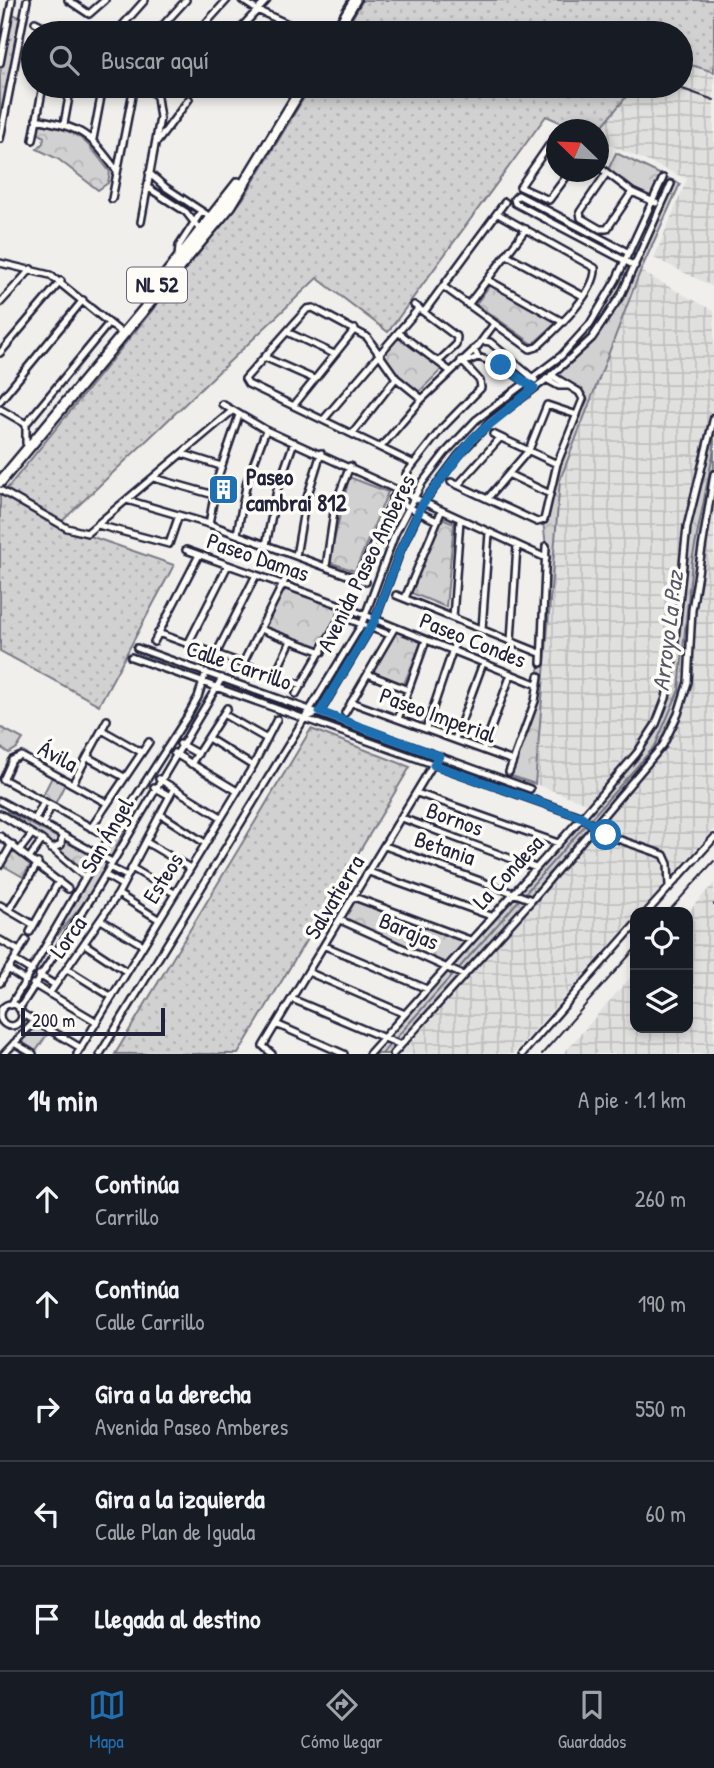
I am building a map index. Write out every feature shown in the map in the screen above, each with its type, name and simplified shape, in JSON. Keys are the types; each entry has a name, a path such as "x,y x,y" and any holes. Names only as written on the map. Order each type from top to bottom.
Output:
{"main road":[{"path":"336,21 349,0"},
{"path":"342,21 355,0"},
{"name":"NL 52","path":"0,473 121,333 178,260 205,233 290,98"},
{"path":"0,482 235,199 296,98"}],"street":[{"path":"0,63 12,0"},
{"path":"23,21 27,0"},
{"path":"68,1 89,14 96,11 106,0"},
{"path":"129,21 145,0"},
{"path":"167,21 186,0"},
{"path":"208,21 227,0"},
{"path":"242,0 281,21"},
{"path":"247,21 267,0"},
{"path":"10,8 24,16"},
{"path":"0,139 21,31"},
{"path":"33,140 40,98"},
{"path":"64,124 69,98"},
{"path":"93,139 101,98"},
{"path":"111,199 132,98"},
{"path":"141,222 146,187 157,144 160,107 154,98"},
{"path":"157,144 189,99"},
{"path":"36,119 64,124 93,139 117,171"},
{"path":"546,153 521,184 547,200 562,182"},
{"path":"149,173 213,219"},
{"path":"609,176 632,192 662,206"},
{"name":"Avenida Paseo Amberes","path":"100,1054 362,624 391,545 414,498 460,436 492,406 561,356 590,324 626,261 663,178"},
{"path":"601,182 580,212 581,219 600,229 607,229 632,192"},
{"name":"Avenida Paseo Amberes","path":"320,712 375,620 423,503 473,438 578,354 605,321 639,258 671,184"},
{"path":"146,187 181,208 205,233"},
{"path":"635,265 516,203 514,199 519,195 639,258"},
{"path":"324,419 419,309 444,287 505,202"},
{"path":"178,260 179,246 201,212"},
{"path":"444,287 527,349 537,347 563,322 583,296 595,274 595,268 498,214"},
{"path":"468,305 526,229"},
{"path":"507,255 583,296"},
{"path":"0,263 31,269 61,281 121,333"},
{"path":"0,303 31,269"},
{"path":"488,280 563,322"},
{"path":"0,353 61,281"},
{"path":"0,401 83,300"},
{"path":"412,463 246,381 307,309 313,308 367,337 396,378 422,399"},
{"path":"419,309 458,340 438,362"},
{"path":"26,443 26,424 109,323"},
{"path":"486,341 494,324"},
{"path":"295,404 355,329"},
{"path":"382,447 450,370 500,329"},
{"path":"287,332 334,354"},
{"path":"400,333 450,370"},
{"path":"451,482 543,522 557,464 583,399 579,392 567,386 559,386 549,377 537,374 486,341"},
{"path":"474,349 478,357"},
{"path":"264,357 314,379"},
{"path":"460,363 478,357 501,365 537,386 537,374"},
{"path":"405,474 481,388 480,381 460,363"},
{"path":"353,433 396,378"},
{"path":"222,404 266,430 350,466 441,512 546,558"},
{"path":"488,498 529,450 546,406 551,404 577,415"},
{"path":"0,409 26,424"},
{"path":"0,490 67,528 87,533 232,411"},
{"path":"209,524 221,466 239,415"},
{"name":"La Condesa","path":"369,1054 491,916 583,818 657,725 672,667 689,527 714,417"},
{"path":"237,534 247,481 266,430"},
{"path":"493,434 557,464"},
{"path":"458,485 500,438"},
{"path":"266,545 277,491 294,442"},
{"path":"296,556 305,504 321,453"},
{"path":"183,454 221,466"},
{"path":"326,566 333,515 350,466"},
{"name":"La Condesa","path":"393,1054 532,900 654,756 669,731 688,682 692,610 702,529 714,474"},
{"path":"510,475 550,494"},
{"path":"154,478 214,495"},
{"path":"358,579 397,490"},
{"path":"392,499 437,521"},
{"path":"127,500 209,524 366,582"},
{"path":"405,598 441,512"},
{"path":"98,525 169,544 180,515"},
{"path":"453,618 460,520"},
{"path":"689,527 702,529"},
{"path":"482,629 489,533"},
{"path":"511,641 517,545"},
{"path":"541,663 546,546"},
{"name":"Paseo Damas","path":"186,550 395,628"},
{"path":"154,642 199,555"},
{"path":"188,644 228,565"},
{"path":"243,663 288,574"},
{"path":"216,654 256,575"},
{"path":"396,595 540,653"},
{"path":"296,694 343,617 345,609"},
{"path":"343,617 390,635"},
{"path":"345,713 395,628"},
{"name":"Paseo Condes","path":"395,628 538,685"},
{"path":"260,629 322,652"},
{"path":"158,633 302,685"},
{"path":"426,729 455,652 457,637"},
{"path":"398,719 426,640"},
{"path":"275,674 291,641"},
{"name":"Calle Carrillo","path":"137,648 530,789"},
{"name":"Calle Carrillo","path":"131,657 583,818 606,835 664,855 668,864 669,887"},
{"path":"454,739 482,663"},
{"name":"San Ángel","path":"11,1004 99,854 187,717 206,672"},
{"path":"368,674 408,690"},
{"path":"483,750 511,674"},
{"path":"509,772 539,676"},
{"name":"San Ángel","path":"20,1011 33,984 105,875 154,787 222,678"},
{"name":"Paseo Imperial","path":"351,702 513,761"},
{"path":"191,764 225,711 267,739"},
{"path":"305,718 320,712"},
{"path":"187,717 194,721"},
{"name":"Esteos","path":"79,1051 253,766 277,719"},
{"path":"73,783 107,720"},
{"path":"657,725 669,731"},
{"path":"102,730 141,752"},
{"path":"208,738 253,766"},
{"path":"91,828 149,742"},
{"path":"180,744 198,754"},
{"path":"174,754 237,791"},
{"name":"Ávila","path":"2,779 17,756 107,803"},
{"path":"434,765 439,756"},
{"path":"87,757 124,777"},
{"name":"Salvatierra","path":"272,1054 263,1046 434,765"},
{"path":"2,779 103,834"},
{"path":"159,779 221,817"},
{"path":"154,787 170,796"},
{"name":"Lorca","path":"50,995 118,894 174,788"},
{"path":"417,793 558,844"},
{"path":"0,801 99,854 127,876"},
{"path":"35,819 44,802"},
{"path":"43,824 51,806"},
{"path":"0,814 42,841 85,877"},
{"path":"160,814 205,843"},
{"path":"125,815 135,821"},
{"name":"Bornos","path":"402,818 537,868"},
{"path":"20,850 32,834"},
{"path":"51,849 61,845 62,834"},
{"path":"0,836 68,889"},
{"path":"651,907 714,838"},
{"path":"30,857 42,841"},
{"path":"146,842 190,869"},
{"path":"0,865 12,844"},
{"name":"Betania","path":"385,846 515,891 532,900"},
{"path":"9,910 38,863"},
{"path":"132,868 174,893"},
{"path":"369,872 491,916"},
{"path":"105,875 122,885"},
{"path":"30,932 59,881"},
{"path":"118,894 158,919"},
{"path":"354,897 470,940"},
{"path":"0,905 34,925"},
{"path":"101,920 143,945"},
{"name":"Barajas","path":"340,920 463,975"},
{"path":"522,1054 630,931"},
{"path":"52,935 62,942"},
{"path":"0,940 19,951"},
{"path":"1,979 26,940"},
{"path":"86,945 127,972"},
{"path":"325,946 427,989"},
{"path":"14,960 32,971"},
{"path":"8,969 26,981"},
{"path":"67,969 112,997"},
{"path":"308,972 405,1014"},
{"path":"39,975 55,985"},
{"path":"33,984 97,1022"},
{"path":"292,999 401,1045"},
{"path":"29,1028 18,1023 6,1025 0,1018 0,1011 11,1004 79,1051"},
{"path":"18,1023 20,1011"},
{"path":"4,1054 36,1020"},
{"path":"276,1024 344,1054"},
{"path":"14,1043 33,1054"}],"shaded area":[{"path":"693,66 714,72 714,287 654,258 687,179 609,144 608,119 625,98 693,98"},
{"path":"640,271 714,311 714,829 644,907 630,907 630,923 513,1054 401,1054 604,824 586,803 535,784 560,480"},
{"path":"714,883 714,1054 563,1054 630,978 630,1033 693,1033 692,907"}],"green space":[{"path":"363,0 714,0 714,72 693,66 693,21 350,21"},
{"path":"11,13 21,18 0,128 0,74"},
{"path":"304,98 625,98 608,119 553,119 546,116 388,332 317,278 58,525 174,565 99,705 0,651 0,497 243,199"},
{"path":"36,123 62,129 80,138 110,172 108,183 98,190 58,159 37,149 43,143 44,137 36,132"},
{"path":"616,153 680,184 640,272 560,480 535,784 508,775 538,692 546,546 543,521 557,464 583,399 562,380 542,370 580,333 626,261 635,265 638,258 629,253 652,202 609,176 609,168"},
{"path":"490,285 558,321 533,344 476,304"},
{"path":"398,338 442,369 418,393 398,376 382,352"},
{"path":"714,417 714,474 704,529 684,697 663,745 393,1054 369,1054 447,966 340,920 354,897 470,939 637,753 656,724 666,698 684,546"},
{"path":"349,477 388,492 355,571 329,562"},
{"path":"442,518 454,523 446,607 409,592"},
{"path":"285,587 341,608 318,650 263,629"},
{"path":"396,630 422,641 404,684 371,673"},
{"path":"0,727 23,739 17,748 9,753 0,747"},
{"path":"311,729 410,767 238,1054 115,1054"},
{"path":"52,777 65,784 55,804 42,797"},
{"path":"6,811 93,856 84,869"},
{"path":"123,822 128,824 92,893 58,935 56,931"},
{"path":"11,850 31,864 23,877 2,865"},
{"path":"40,1024 50,1030 36,1051 21,1041"}],"waterway":[{"name":"Arroyo La Paz","path":"526,892 655,746 679,690 692,561 714,449"},
{"name":"Arroyo La Paz","path":"459,968 521,898"},
{"name":"Arroyo La Paz","path":"396,1038 453,974"},
{"name":"Arroyo La Paz","path":"382,1054 390,1044"}],"railway":[{"path":"693,93 714,100"},
{"path":"673,907 714,861"},
{"path":"542,1054 630,955"}],"place":[{"name":"Paseo cambrai 812","path":"223,490"}],"route":[{"path":"501,365 534,388 473,438 423,503 401,549 375,620 320,712 439,756 434,765 582,817 606,835"}]}
